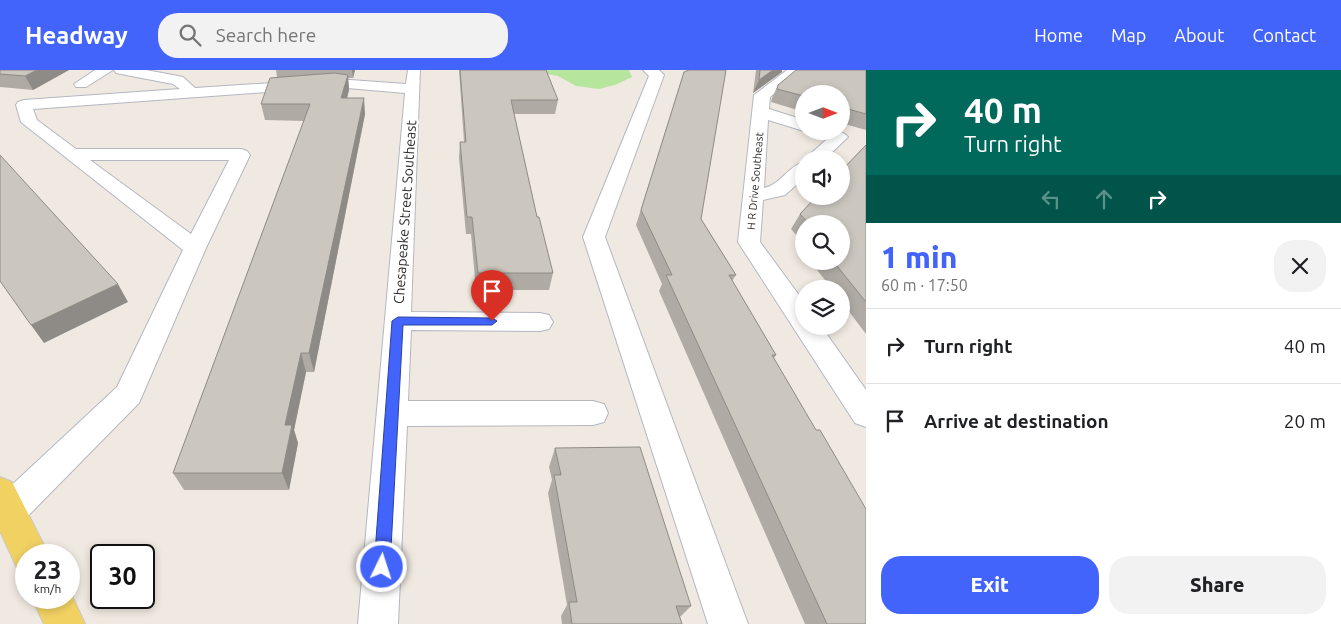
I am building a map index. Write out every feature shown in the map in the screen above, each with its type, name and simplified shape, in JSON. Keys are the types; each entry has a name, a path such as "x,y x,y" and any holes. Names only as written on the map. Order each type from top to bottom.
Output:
{"main road":[{"path":"4,502 25,544"},
{"path":"58,609 65,624"}],"street":[{"path":"81,84 106,70"},
{"path":"120,70 178,80 193,92"},
{"path":"650,70 657,75 594,237 728,624"},
{"name":"H R Drive Southeast","path":"795,309 749,242 762,95 796,70"},
{"path":"194,248 29,122 24,105 193,92 414,80"},
{"name":"Chesapeake Street Southeast","path":"378,624 414,80"},
{"path":"760,112 795,123"},
{"path":"824,150 836,140"},
{"path":"4,502 128,395 194,248 240,155 72,154"},
{"path":"754,196 778,191 795,176"},
{"path":"398,321 540,322"},
{"path":"813,335 866,414"},
{"path":"392,414 593,413"}],"green space":[{"path":"534,70 629,70 632,77 615,85 599,89 576,86 558,76"}],"building":[{"path":"0,70 37,70 25,76 0,74"},
{"path":"460,70 546,70 558,100 511,100 537,217 539,217 553,273 478,273 472,217 467,217 460,142 466,142"},
{"path":"689,70 726,70 701,219 736,275 729,275 776,355 772,355 816,430 820,430 866,509 866,624 827,624 666,275 672,275 641,210 684,72"},
{"path":"760,70 773,70 759,80"},
{"path":"796,70 866,70 866,114 850,110 850,85 795,85 795,94 777,89 778,85"},
{"path":"334,73 348,75 341,98 364,98 309,353 301,353 285,425 292,425 282,473 173,473 310,104 261,104 270,78"},
{"path":"866,145 866,302 840,270 850,270 850,215 800,214 808,205 850,205 850,162"},
{"path":"0,155 118,284 31,325 0,281"},
{"path":"640,447 691,606 676,606 682,624 572,624 569,602 577,602 554,475 561,475 555,448"}],"route":[{"path":"382,567 398,321 492,321"}]}
